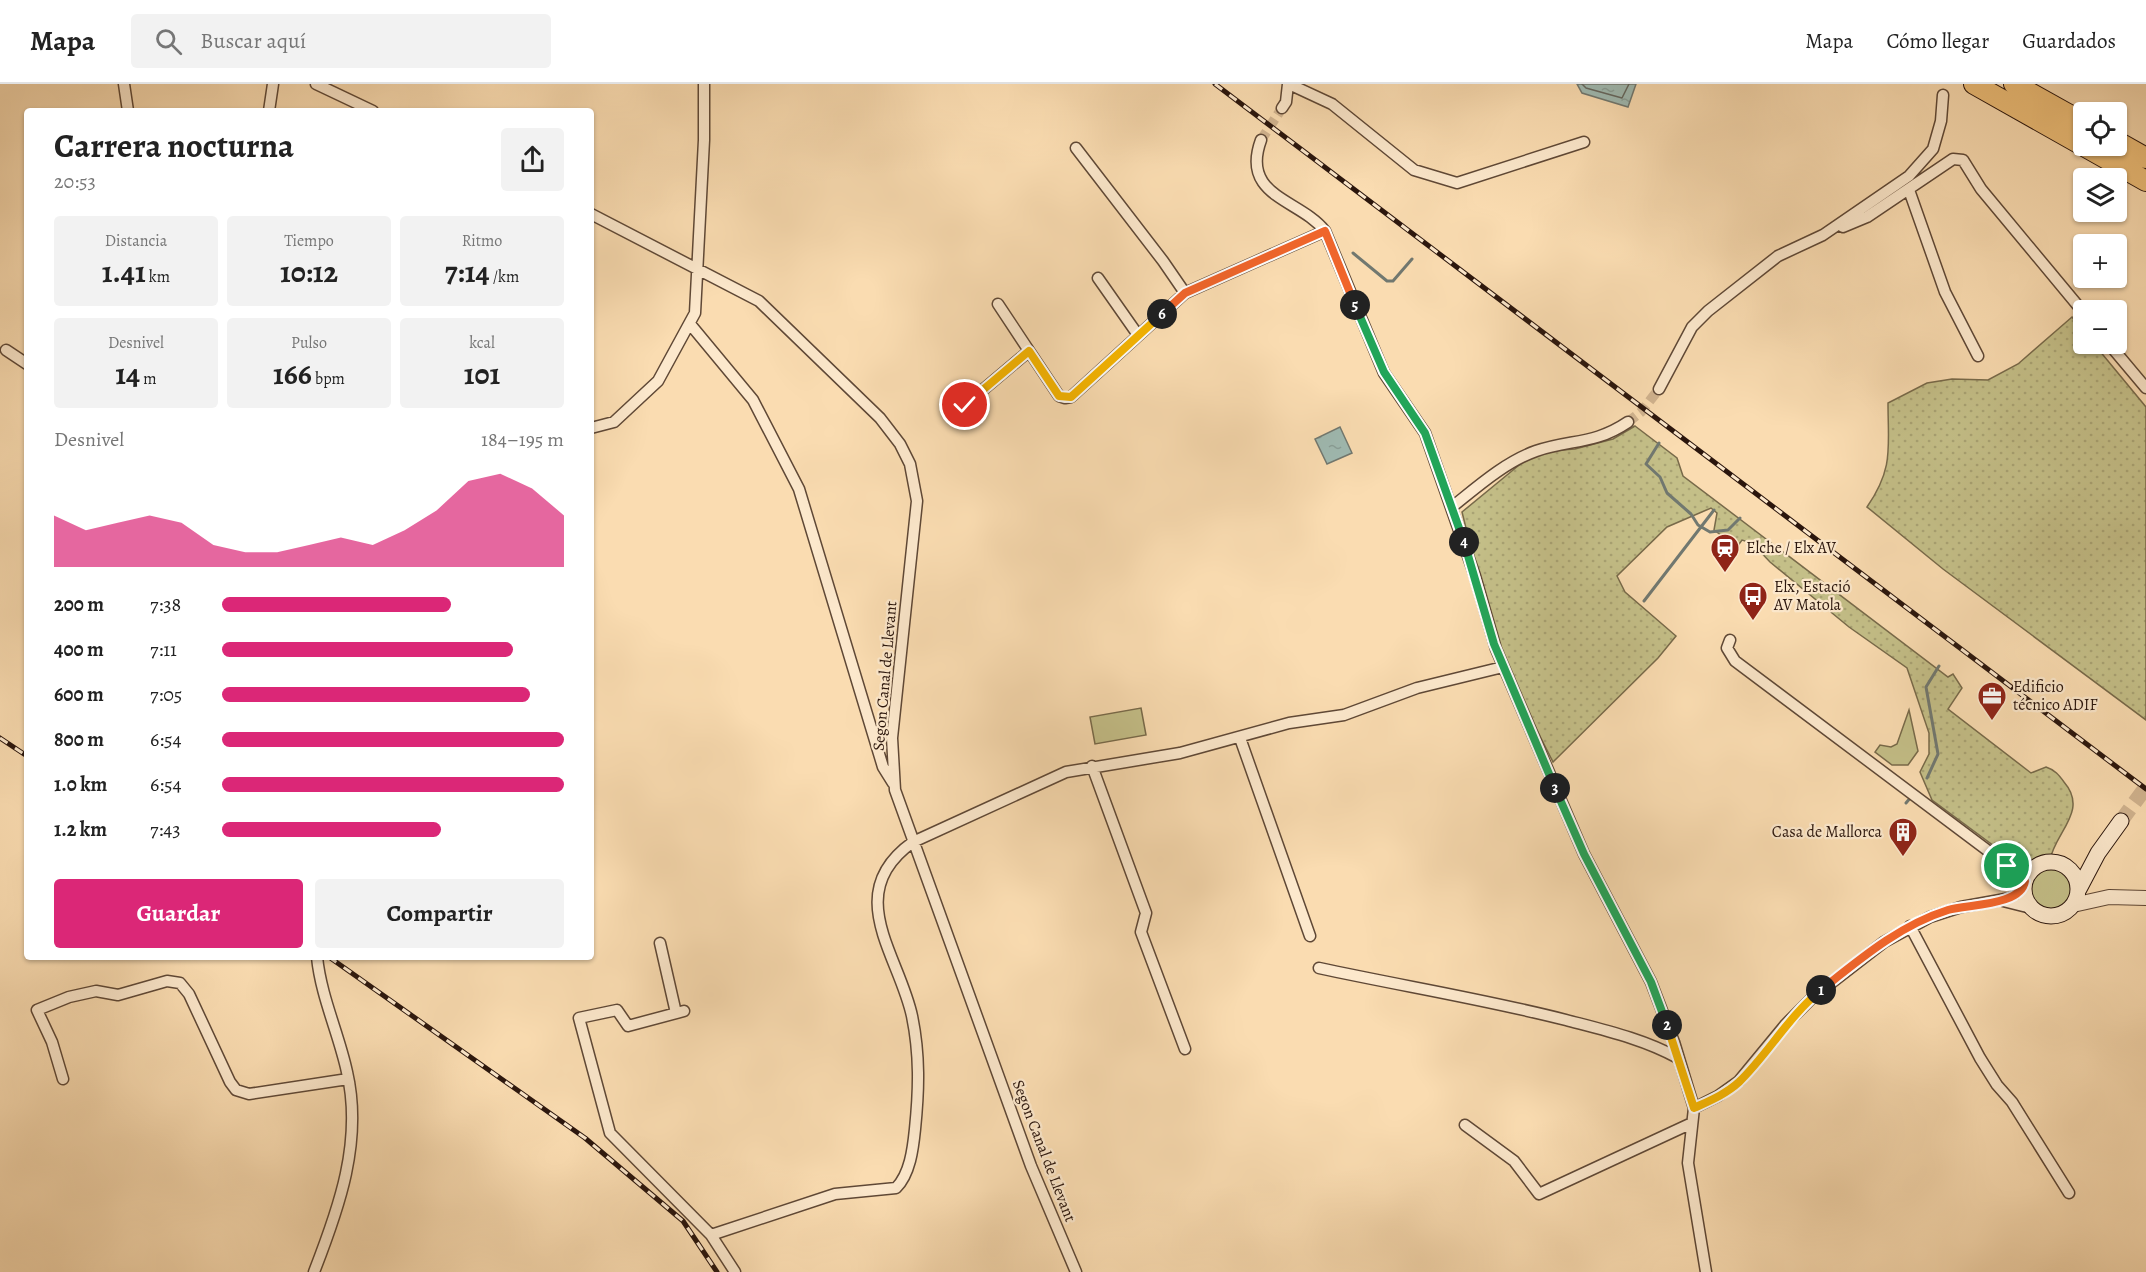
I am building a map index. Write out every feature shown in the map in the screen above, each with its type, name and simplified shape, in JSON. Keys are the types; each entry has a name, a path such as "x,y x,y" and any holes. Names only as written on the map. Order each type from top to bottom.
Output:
{"highway":[{"path":"1974,84 2146,181"},
{"path":"2014,84 2073,117"},
{"path":"2127,147 2146,158"}],"main road":[{"path":"2098,853 2086,864 2070,869 2051,861 2027,880 2031,908 2051,916 2065,913 2073,905 2098,853 2121,821"},
{"path":"2070,869 2079,889"}],"street":[{"path":"124,84 128,108"},
{"path":"269,108 273,84"},
{"path":"316,84 367,108"},
{"path":"594,427 614,422 658,381 695,313 699,268 704,84"},
{"path":"1282,108 1286,102 1288,84 1332,104 1414,170 1457,183 1584,142"},
{"path":"1823,235 1909,176 1933,149 1941,121 1943,95"},
{"path":"1261,140 1257,165 1267,190 1280,201 1317,222 1325,231 1384,372 1425,433 1452,507 1503,667 1584,854 1651,982 1694,1108 1688,1162 1706,1272"},
{"path":"1076,148 1185,293"},
{"path":"1659,389 1692,327 1708,311 1778,255 1867,217 1953,159 1963,160 1981,189 2073,300"},
{"path":"1909,190 1946,292 1978,356"},
{"name":"Segon Canal de Llevant","path":"594,216 759,301 880,418 900,444 910,464 917,501 892,738 894,785 1031,1166 1076,1272"},
{"path":"998,304 1059,396 1071,397 1185,293 1325,231"},
{"path":"1098,278 1138,335"},
{"path":"690,324 753,400 799,489 883,767 894,785"},
{"path":"6,350 24,362"},
{"path":"965,405 1029,351"},
{"path":"2117,354 2146,388"},
{"path":"1452,507 1484,482 1535,452 1599,438 1628,422"},
{"path":"1694,1108 1739,1082 1786,1024 1813,996 1884,942 1910,926 1948,910 2015,896 2027,880 1735,661 1727,648 1730,640"},
{"path":"711,1235 835,1194 896,1188 904,1180 913,1143 920,1088 918,1049 911,1012 877,918 883,878 902,849 1048,779 1092,766 1180,753 1289,723 1344,715 1416,688 1503,667"},
{"path":"1240,738 1310,936"},
{"path":"1092,766 1146,914 1141,932 1185,1049"},
{"path":"2079,889 2146,893"},
{"path":"2073,905 2109,897 2146,898"},
{"path":"2000,900 2031,908"},
{"path":"1910,926 1980,1058 2018,1110 2069,1193"},
{"path":"660,943 680,1012 628,1026 617,1010 579,1018 610,1132 711,1235 735,1272"},
{"path":"314,1272 337,1209 349,1161 353,1131 348,1079 318,960"},
{"path":"1319,968 1424,987 1537,1012 1609,1031 1662,1049 1678,1058"},
{"path":"63,1079 52,1042 37,1010 69,997 96,991 118,995 167,981 180,983 189,994 230,1082 236,1090 249,1094 348,1079"},
{"path":"1465,1125 1514,1161 1539,1194 1692,1123"}],"shaded area":[{"path":"2072,317 2073,354 2102,354 2146,407 2146,720 1943,569 1867,507 1886,469 1888,403 1927,383 1952,379 1988,380 2018,364"},
{"path":"1635,426 1677,458 1683,476 1948,677 1953,674 1962,688 1948,709 2031,773 2046,767 2058,775 2071,793 2073,802 2072,812 2050,860 2032,867 2013,860 1932,800 1920,772 1929,754 1929,733 1907,668 1849,627 1770,562 1752,543 1742,540 1737,547 1714,530 1717,513 1711,508 1667,527 1617,576 1625,592 1676,636 1658,658 1553,762 1496,649 1462,512 1535,452 1575,449 1613,439"},
{"path":"1141,708 1146,735 1095,744 1090,717"},
{"path":"1909,710 1918,751 1908,765 1892,765 1875,752 1880,745 1891,747 1897,744"},
{"path":"2046,864 2056,864 2069,871 2076,884 2076,894 2069,907 2056,914 2046,914 2037,910 2030,903 2026,894 2026,884 2030,875 2037,868"}],"water":[{"path":"1577,84 1636,84 1628,107 1582,93"},
{"path":"1340,427 1352,453 1327,464 1315,439"}],"waterway":[{"path":"1353,253 1387,281 1393,281 1412,259"},
{"path":"1659,443 1646,464 1660,477 1667,493 1691,514 1698,525 1710,532 1728,530 1740,518"},
{"path":"1644,601 1714,510"},
{"path":"1927,778 1938,754 1926,687 1939,666"},
{"path":"1906,803 1911,797"}],"tunnel":[{"path":"1261,140 1282,108"},
{"path":"1628,422 1641,412 1659,389"},
{"path":"2121,821 2146,787"}],"railway":[{"path":"1215,84 2146,789"},
{"path":"0,738 24,754"},
{"path":"333,960 585,1138 683,1221 717,1272"}],"place":[{"name":"Elche / Elx AV","path":"1725,574"},
{"name":"Elx, Estació AV Matola","path":"1753,622"},
{"name":"Edificio técnico ADIF","path":"1992,722"},
{"name":"Casa de Mallorca","path":"1903,858"}],"route":[{"path":"965,405 1029,351 1059,396 1071,397 1185,293 1325,231 1384,372 1407,403 1434,453 1503,667 1533,731 1548,772 1584,854 1651,982 1674,1042 1694,1108 1739,1082 1786,1024 1813,996 1884,942 1915,924 1948,910 2011,898 2020,893 2025,881 2007,866"}]}
